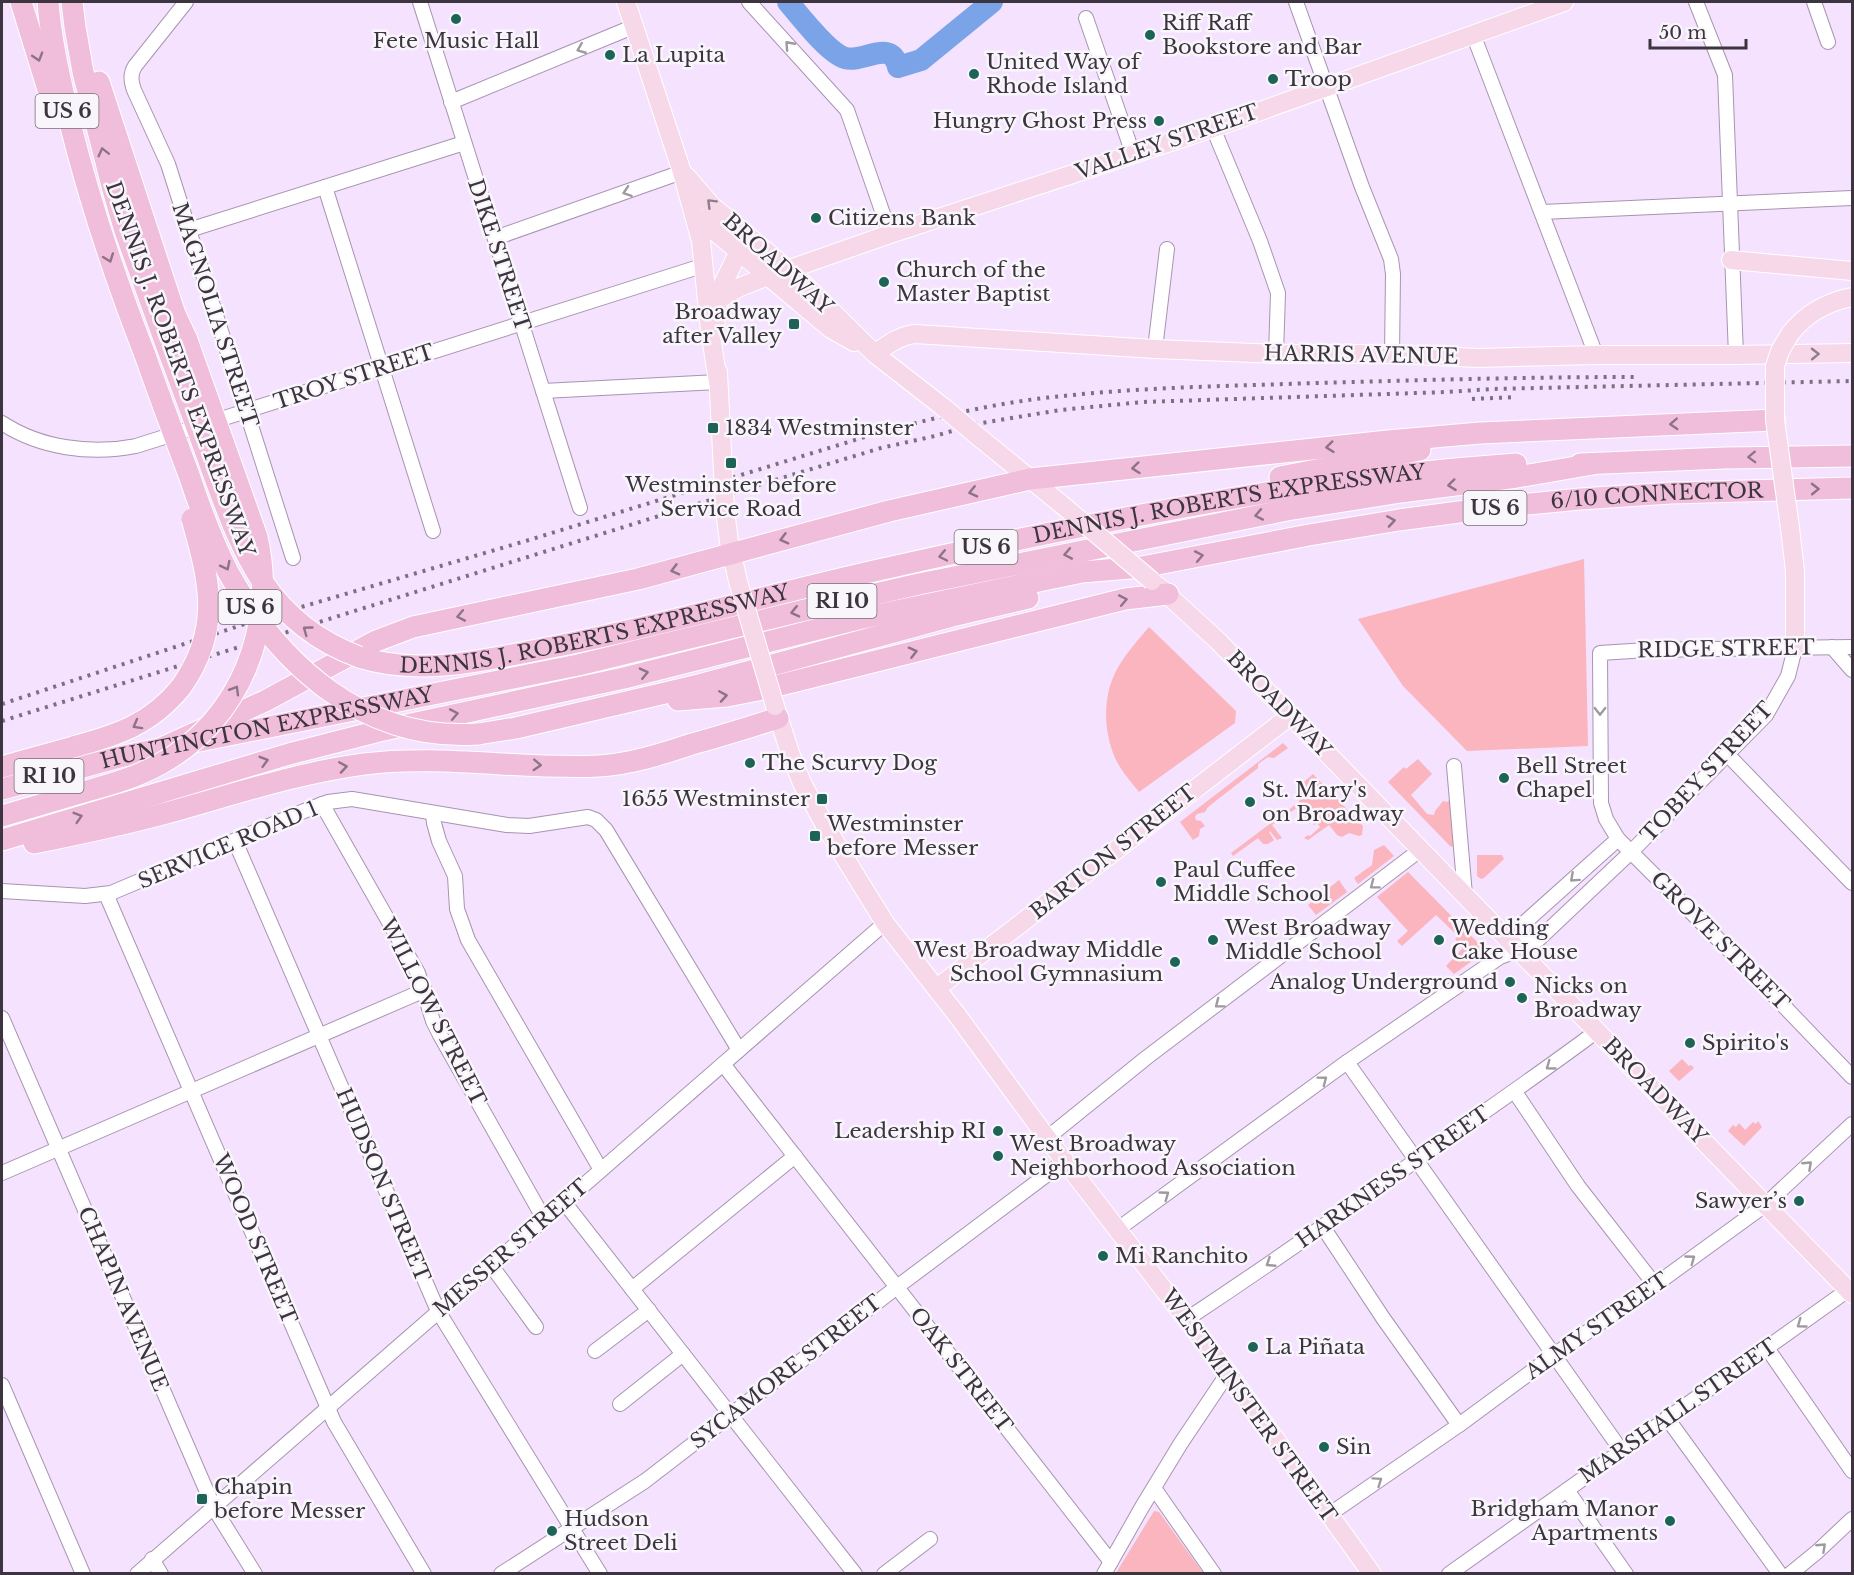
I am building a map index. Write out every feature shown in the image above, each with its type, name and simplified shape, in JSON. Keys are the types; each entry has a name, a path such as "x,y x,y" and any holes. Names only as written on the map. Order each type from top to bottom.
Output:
{"highway":[{"path":"21,2 53,106 91,202"},
{"name":"DENNIS J. ROBERTS EXPRESSWAY","path":"48,2 57,66 91,202 105,247 218,551 247,603 282,649 307,674 330,692 376,718 428,732 457,735 516,728 722,679 963,613 1086,586 1154,581"},
{"name":"DENNIS J. ROBERTS EXPRESSWAY","path":"72,2 83,72 129,242 177,343 230,519 255,571 275,600 300,625 327,644 359,657 394,665 429,666 533,651 623,632 883,568 1123,519 1262,494 1377,477 1517,464 1593,464"},
{"path":"2,816 127,779 149,770 176,754 200,735 233,694 248,665 258,634 262,609 264,585 257,537 177,343 168,292 95,70 86,26 84,2"},
{"path":"2,767 128,730 156,712 181,687 203,645 208,618 209,590 204,561 145,355"},
{"path":"164,747 265,701 363,648 401,631 441,620 621,583 889,511 1030,479 1388,441 1518,431 1775,420"},
{"path":"1123,519 1192,495 1518,431"},
{"name":"6/10 CONNECTOR","path":"1593,464 1702,458 1852,456"},
{"name":"HUNTINGTON EXPRESSWAY","path":"2,789 96,762 578,665 873,594 1356,498 1517,477 1593,464"},
{"name":"6/10 CONNECTOR","path":"1154,581 1320,533 1489,508 1671,493 1852,488"},
{"name":"HUNTINGTON EXPRESSWAY","path":"2,840 290,754 379,731 624,678 925,604 1082,572 1154,581"},
{"path":"623,703 703,699 749,692 1125,599 1154,581"},
{"path":"2,849 129,822 276,782 367,764 414,760 570,766 610,765 666,753 777,712"}],"main road":[{"name":"WESTMINSTER STREET","path":"626,2 682,172 701,241 718,382"},
{"name":"VALLEY STREET","path":"788,270 890,234 1213,128 1564,2"},
{"name":"BROADWAY","path":"682,172 712,206 788,270 875,354 943,407 1154,581 1218,641 1850,1292"},
{"name":"BROADWAY","path":"694,214 831,329 875,354"},
{"name":"WESTMINSTER STREET","path":"741,232 739,251 722,286 718,300 716,324 725,510 731,554 739,585 790,753 808,795 885,923 937,988 1047,1138 1228,1373 1372,1574"},
{"path":"1731,260 1852,271"},
{"path":"718,300 740,287 768,276"},
{"name":"TOBEY STREET","path":"1795,648 1795,571 1775,420 1775,366 1780,351 1797,325 1814,311 1852,297"},
{"name":"HARRIS AVENUE","path":"875,354 890,342 902,336 915,334 1276,354 1392,354 1479,358 1852,353"},
{"name":"BARTON STREET","path":"937,988 1290,716"}],"street":[{"name":"MAGNOLIA STREET","path":"186,2 135,66 131,75 134,90 165,155 293,558"},
{"name":"DIKE STREET","path":"420,2 580,508"},
{"path":"749,2 847,110 890,234"},
{"path":"1296,2 1362,187 1391,259 1394,274 1392,354"},
{"path":"1696,2 1725,75 1736,355"},
{"path":"1814,2 1828,42"},
{"path":"1086,18 1133,154"},
{"path":"452,102 635,26"},
{"path":"1473,34 1596,355"},
{"path":"1213,128 1260,241 1278,293 1276,354"},
{"path":"189,230 464,143"},
{"path":"495,238 682,172"},
{"path":"325,187 433,531"},
{"path":"1542,212 1852,198"},
{"path":"1155,349 1167,249"},
{"name":"TROY STREET","path":"2,423 47,444 76,448 118,449 144,444 705,265"},
{"name":"VALLEY STREET","path":"768,276 788,270"},
{"path":"543,391 718,382"},
{"path":"1832,647 1852,670"},
{"name":"RIDGE STREET","path":"1600,653 1647,650 1852,647"},
{"name":"TOBEY STREET","path":"1118,1230 1347,1062 1500,957 1539,939 1631,852 1766,715 1788,676 1795,648"},
{"name":"GROVE STREET","path":"1600,653 1601,803 1606,819 1618,839 1748,968 1852,1077"},
{"path":"1727,754 1852,883"},
{"path":"1454,766 1465,895"},
{"name":"SERVICE ROAD 1","path":"2,891 85,896 106,894 126,888 322,804 340,800 358,800 433,814 519,826 584,817 596,820 606,830 739,1050"},
{"name":"WILLOW STREET","path":"322,804 418,973 436,1028 544,1219"},
{"path":"433,814 439,842 455,876 457,909 468,940 601,1170"},
{"name":"TOBEY STREET","path":"1519,950 1523,924 1618,839"},
{"name":"HUDSON STREET","path":"235,841 438,1311 600,1574"},
{"path":"1047,1138 1137,1066 1420,850"},
{"name":"WOOD STREET","path":"106,894 334,1422 424,1574"},
{"name":"MESSER STREET","path":"137,1574 885,923"},
{"path":"2,1173 425,990"},
{"name":"CHAPIN AVENUE","path":"2,1018 213,1508 255,1574"},
{"name":"HARKNESS STREET","path":"1187,1319 1323,1227 1515,1092 1597,1031"},
{"path":"1347,1062 1621,1450"},
{"name":"OAK STREET","path":"723,1064 897,1287 1108,1568"},
{"path":"1515,1092 1578,1186 1655,1285"},
{"name":"ALMY STREET","path":"1330,1514 1459,1425 1765,1205 1852,1124"},
{"path":"632,1288 795,1156"},
{"name":"SYCAMORE STREET","path":"501,1574 645,1481 1065,1161"},
{"path":"564,1202 849,1571"},
{"path":"1323,1227 1383,1318 1459,1425"},
{"path":"491,1265 536,1327"},
{"name":"MARSHALL STREET","path":"1449,1574 1621,1450 1850,1292"},
{"path":"595,1351 649,1310"},
{"path":"1767,1348 1852,1471"},
{"path":"620,1404 683,1354"},
{"path":"1108,1568 1181,1443 1228,1373"},
{"path":"2,1385 83,1574"},
{"path":"1667,1418 1780,1574"},
{"path":"1154,1488 1214,1574"},
{"path":"1567,1490 1626,1574"},
{"path":"1790,1574 1852,1519"},
{"path":"884,1574 930,1539"},
{"path":"152,1559 161,1574"}],"shaded area":[{"path":"1584,559 1588,746 1467,751 1403,686 1358,619"},
{"path":"1149,627 1236,711 1235,723 1139,792 1119,766 1112,750 1106,712 1114,675 1126,654"},
{"path":"1283,743 1288,748 1274,758 1268,757 1258,764 1258,768 1208,807 1205,812 1197,814 1196,820 1201,821 1205,826 1200,829 1199,836 1193,840 1180,822"},
{"path":"1418,759 1432,774 1411,795 1427,814 1434,815 1443,801 1447,802 1451,799 1455,845 1451,847 1388,782 1404,767 1406,769"},
{"path":"1313,774 1363,826 1362,835 1349,833 1342,837 1337,835 1329,825 1308,840 1304,838 1320,827 1317,823 1314,825 1301,805 1272,825 1282,838 1277,840 1270,831 1274,840 1263,844 1258,838 1233,856 1231,853 1299,802 1300,796 1296,791 1298,787"},
{"path":"1384,845 1394,856 1358,884 1354,878 1372,865 1374,850"},
{"path":"1477,855 1502,855 1504,859 1484,878 1477,876"},
{"path":"1408,872 1486,951 1454,974 1446,966 1463,948 1455,939 1458,936 1436,915 1402,946 1397,941 1408,931 1377,897"},
{"path":"1339,880 1347,892 1316,915 1308,905"},
{"path":"1682,1059 1694,1068 1679,1081 1669,1071"},
{"path":"1758,1121 1762,1127 1744,1146 1728,1131 1733,1125 1736,1127 1739,1123 1745,1130 1753,1122 1756,1124"},
{"path":"1154,1511 1159,1512 1203,1573 1116,1573"}],"waterway":[{"path":"788,2 838,55 852,59 889,54 894,58 898,67 921,60 992,2"}],"railway":[{"path":"2,704 257,620 529,540 868,436 989,407 1063,396 1189,387 1634,377"},
{"path":"2,721 752,487 881,448 976,424 1060,410 1143,402 1492,389 1852,381"},
{"path":"1472,399 1517,397"}],"place":[{"name":"Fete Music Hall","path":"456,19"},
{"name":"Riff Raff Bookstore and Bar","path":"1150,35"},
{"name":"La Lupita","path":"610,55"},
{"name":"United Way of Rhode Island","path":"974,74"},
{"name":"Troop","path":"1273,79"},
{"name":"Hungry Ghost Press","path":"1159,121"},
{"name":"Citizens Bank","path":"816,218"},
{"name":"Church of the Master Baptist","path":"884,282"},
{"name":"Broadway after Valley","path":"794,324"},
{"name":"1834 Westminster","path":"713,428"},
{"name":"Westminster before Service Road","path":"731,463"},
{"name":"The Scurvy Dog","path":"750,763"},
{"name":"Bell Street Chapel","path":"1504,778"},
{"name":"1655 Westminster","path":"822,799"},
{"name":"St. Mary's on Broadway","path":"1250,802"},
{"name":"Westminster before Messer","path":"815,836"},
{"name":"Paul Cuffee Middle School","path":"1161,882"},
{"name":"West Broadway Middle School","path":"1213,940"},
{"name":"Wedding Cake House","path":"1439,940"},
{"name":"West Broadway Middle School Gymnasium","path":"1175,962"},
{"name":"Analog Underground","path":"1510,982"},
{"name":"Nicks on Broadway","path":"1522,998"},
{"name":"Spirito's","path":"1690,1043"},
{"name":"Leadership RI","path":"998,1131"},
{"name":"West Broadway Neighborhood Association","path":"998,1156"},
{"name":"Sawyer’s","path":"1799,1201"},
{"name":"Mi Ranchito","path":"1103,1256"},
{"name":"La Piñata","path":"1253,1347"},
{"name":"Sin","path":"1324,1447"},
{"name":"Chapin before Messer","path":"202,1499"},
{"name":"Bridgham Manor Apartments","path":"1670,1521"},
{"name":"Hudson Street Deli","path":"552,1531"}]}
